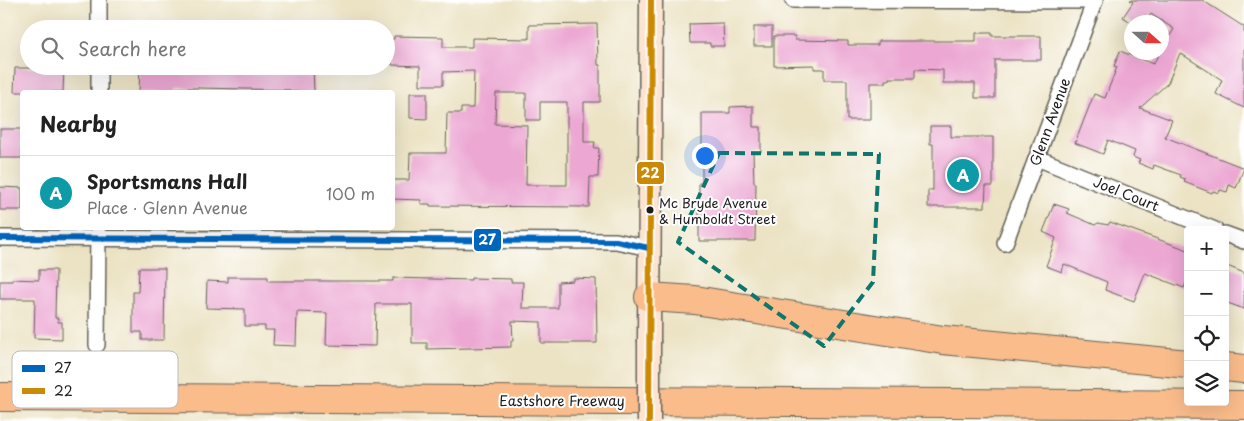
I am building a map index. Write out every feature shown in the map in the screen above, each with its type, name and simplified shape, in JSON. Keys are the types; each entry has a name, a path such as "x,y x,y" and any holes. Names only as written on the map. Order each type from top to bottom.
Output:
{"highway":[{"path":"649,297 695,300 943,340 1184,364"},
{"path":"1229,367 1244,369"},
{"name":"Eastshore Freeway","path":"178,398 1244,405"}],"main road":[{"path":"649,421 650,0"}],"street":[{"path":"99,0 99,20"},
{"path":"793,0 1095,1"},
{"name":"Glenn Avenue","path":"1005,243 1095,1"},
{"path":"99,75 99,90"},
{"name":"Joel Court","path":"1037,158 1205,226"},
{"path":"98,233 98,346"},
{"path":"0,238 98,233 616,241 649,248"},
{"path":"1229,235 1244,241"}],"highlighted area":[{"path":"719,153 879,154 873,282 824,346 678,242"}],"building":[{"path":"1130,0 1202,0 1244,27 1244,108 1216,94 1222,80 1180,53 1168,83 1140,108 1172,120 1165,137 1244,168 1236,188 1229,185 1227,192 1220,190 1219,193 1213,191 1212,193 1184,182 1185,179 1180,177 1181,175 1154,165 1153,169 1138,163 1140,160 1133,157 1135,151 1108,140 1103,154 1075,143 1094,94 1105,98 1117,67 1114,66 1120,51 1124,53 1124,60 1143,60 1153,64 1155,60 1169,60 1169,37 1174,29 1169,26 1169,15 1124,15 1133,2"},
{"path":"723,23 724,46 710,46 710,43 690,43 689,24"},
{"path":"597,24 600,102 584,102 584,142 595,142 594,148 599,148 598,177 590,177 589,207 430,206 430,204 421,204 421,200 395,199 395,180 409,180 410,153 446,153 447,113 461,113 461,108 473,108 474,71 443,72 443,85 420,85 420,66 395,65 395,36 443,37 443,47 472,47 472,38 529,39 529,25","holes":["496,93 526,93 526,120 540,120 540,102 567,102 567,185 526,185 527,125 495,124"]},
{"path":"754,27 772,27 772,46 754,46"},
{"path":"976,33 992,33 992,36 1041,36 1041,60 995,60 995,98 975,98 975,83 943,83 943,70 915,69 915,78 889,78 889,80 885,80 885,83 870,83 870,120 847,120 847,80 824,80 824,69 814,69 814,65 774,66 774,36 795,36 795,40 848,41 848,45 878,45 878,41 976,41"},
{"path":"15,68 20,68 20,75 64,75 63,90 20,90 20,92 14,92"},
{"path":"140,75 313,75 314,90 176,88 176,90 139,90"},
{"path":"410,93 427,93 427,119 410,118"},
{"path":"753,106 753,127 761,127 761,152 753,152 754,183 756,183 755,241 699,241 699,183 702,183 702,113 730,113 730,107"},
{"path":"930,126 951,126 951,137 993,137 993,186 986,186 985,207 928,207 928,190 933,190 933,144 930,144"},
{"path":"0,129 20,129 20,158 0,158"},
{"path":"0,187 20,188 20,210 0,210"},
{"path":"1054,204 1069,209 1067,213 1095,225 1098,223 1108,225 1110,222 1184,249 1184,288 1145,273 1134,301 1105,290 1107,282 1064,264 1062,272 1046,266 1056,238 1043,232"},
{"path":"1229,267 1244,273 1244,309 1229,303"},
{"path":"139,268 165,268 164,340 142,340 142,332 133,332 133,292 138,292"},
{"path":"39,270 56,270 55,318 58,318 58,322 62,322 62,339 34,338 35,299 0,299 0,281 12,281 12,279 39,280"},
{"path":"228,277 268,277 268,281 393,281 393,278 511,279 511,282 523,282 522,308 558,308 558,282 573,281 573,278 596,279 597,343 541,343 541,322 512,321 513,341 511,341 511,347 427,349 427,343 412,343 412,304 376,304 375,346 326,345 327,313 297,312 296,346 273,345 274,330 265,330 265,326 245,326 245,309 206,308 207,281 228,282"}],"transit line":[{"name":"22","path":"649,421 651,0"},
{"name":"27","path":"0,238 616,241 649,248"}],"place":[{"name":"Sportsmans Hall","path":"963,175"},
{"name":"Mc Bryde Avenue & Humboldt Street","path":"650,210"}]}
